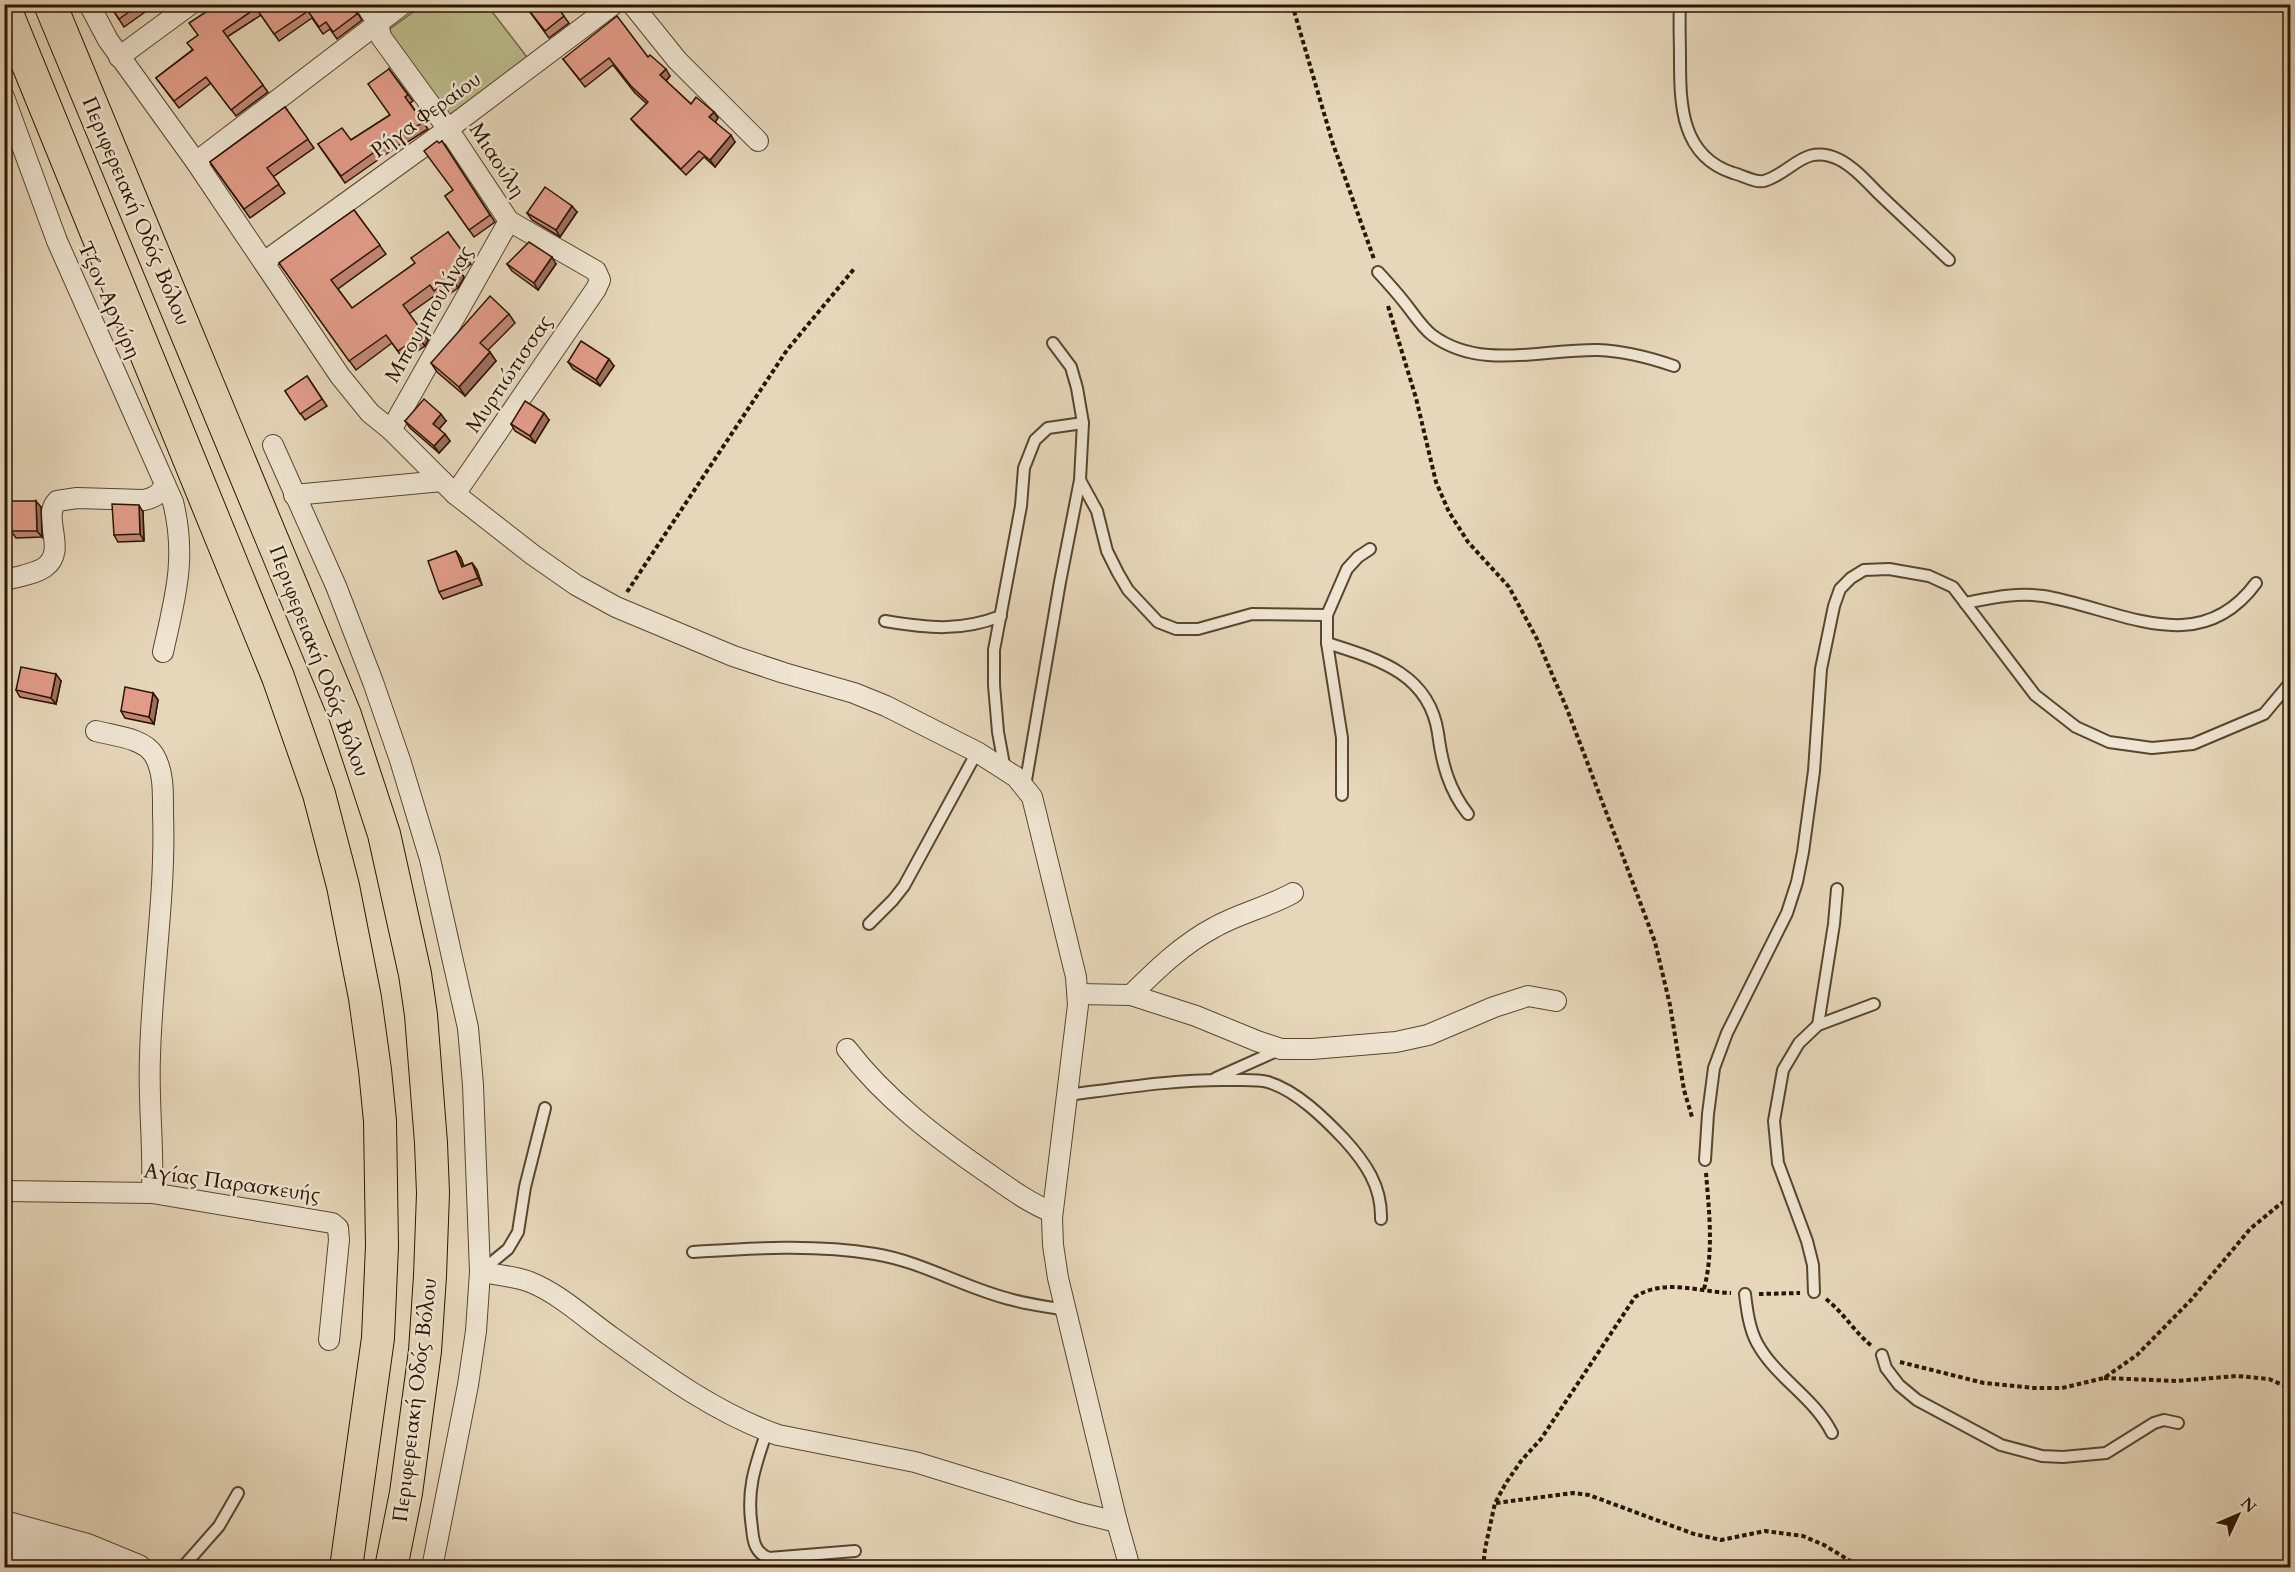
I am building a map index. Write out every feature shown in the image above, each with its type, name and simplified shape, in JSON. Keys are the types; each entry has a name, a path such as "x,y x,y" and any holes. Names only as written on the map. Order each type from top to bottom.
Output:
{"main road":[{"name":"Περιφερειακή Οδός Βόλου","path":"50,4 345,715 384,834 415,974 422,1025 431,1143 433,1193 430,1276 425,1351 413,1452 392,1568"},
{"name":"Περιφερειακή Οδός Βόλου","path":"4,6 278,676 308,760 332,838 365,998 380,1121 382,1246 378,1338 346,1568"},
{"path":"326,1568 332,1557 344,1508 360,1480"}],"street":[{"path":"89,4 119,57 196,162 340,376 370,413 391,430 448,488 533,555 576,585 616,607 734,656 854,693 886,706 977,752 1025,786 1032,797 1076,977 1078,994 1068,1095 1052,1212 1053,1245 1058,1278 1130,1568"},
{"path":"119,57 191,4"},
{"name":"Μιαούλη","path":"365,4 378,23 381,37 448,129 509,221 596,271 600,280"},
{"path":"196,162 403,4"},
{"name":"Ρήγα Φεραίου","path":"264,262 448,129 614,4"},
{"path":"632,4 677,60 758,141"},
{"name":"Τζον Αργύρη","path":"4,97 57,241 165,484 177,520 181,556 177,588 163,652"},
{"name":"Μπουμπουλίνας","path":"391,430 509,221"},
{"name":"Μυρτιώτισσας","path":"448,488 596,289 600,280"},
{"path":"273,445 336,586 373,682 412,797 430,859 468,1028 473,1085 480,1272 476,1331 468,1385 432,1568"},
{"path":"4,580 42,569 50,561 55,541 53,509 57,501 77,498 144,500 159,494 165,484"},
{"path":"294,495 448,488"},
{"path":"96,731 139,742 149,748 157,760 163,796 163,887 152,1001 150,1057 152,1193"},
{"path":"1131,995 1175,954 1215,927 1252,909 1273,904 1293,893"},
{"path":"1078,994 1131,995 1196,1016 1281,1049 1312,1049 1396,1042 1428,1035 1494,1007 1528,996 1556,1001"},
{"path":"847,1049 868,1076 951,1148 1036,1206 1052,1212"},
{"name":"Αγίας Παρασκευής","path":"4,1191 152,1193 332,1222 338,1228 339,1240 329,1340"},
{"path":"480,1272 519,1278 555,1295 616,1340 732,1417 767,1431 915,1462 1080,1513 1117,1522"},
{"path":"4,1524 87,1547 138,1568"},
{"path":"4,1548 72,1568"}],"lane":[{"path":"1680,4 1680,102 1685,123 1694,142 1712,162 1720,168 1761,182 1778,175 1808,155 1824,155 1838,159 1859,175 1949,260"},
{"path":"1378,272 1430,334 1463,351 1501,356 1595,350 1620,351 1642,355 1674,366"},
{"path":"1025,786 1080,480 1083,423 1071,367 1053,343"},
{"path":"1005,770 998,732 994,650 1021,506 1024,468 1035,440 1048,428 1083,423"},
{"path":"1080,480 1097,512 1107,551 1118,573 1128,590 1158,622 1176,629 1198,628 1252,614 1327,615"},
{"path":"1342,795 1342,738 1327,643 1327,615 1347,569 1358,556 1370,549"},
{"path":"1705,1160 1714,1068 1727,1033 1787,913 1797,882 1814,771 1821,669 1829,625 1840,589 1851,578 1864,570 1889,569 1929,576 1953,587 2035,695 2076,727 2109,742 2152,748 2193,744 2264,714 2290,683"},
{"path":"1965,603 2004,595 2042,596 2135,621 2198,624 2228,612 2256,583"},
{"path":"885,621 937,627 963,627 1002,616"},
{"path":"1327,643 1365,655 1393,669 1422,690 1434,718 1442,760 1450,786 1468,814"},
{"path":"869,924 904,886 977,752"},
{"path":"1818,1025 1837,889"},
{"path":"1814,1292 1813,1265 1808,1240 1778,1163 1774,1121 1783,1070 1799,1043 1818,1025 1874,1004"},
{"path":"1213,1080 1281,1049"},
{"path":"1068,1095 1148,1084 1213,1080 1268,1082 1291,1094 1316,1112 1364,1161 1376,1186 1381,1206 1381,1219"},
{"path":"480,1272 508,1249 518,1232 525,1187 546,1108"},
{"path":"693,1252 760,1248 820,1249 876,1254 925,1266 1012,1300 1067,1310"},
{"path":"1745,1294 1748,1318 1757,1343 1772,1364 1815,1407 1832,1433"},
{"path":"1882,1355 1886,1368 1899,1385 1917,1400 2001,1445 2042,1456 2106,1454 2154,1423 2164,1420 2178,1423"},
{"path":"767,1431 752,1477 749,1498 754,1544 761,1555 769,1558 855,1551"},
{"path":"182,1568 219,1526 238,1492"}],"path":[{"path":"1292,4 1319,100 1378,272 1416,398 1436,482 1444,502 1468,542 1509,587 1537,639 1567,709 1655,942 1670,1005 1684,1090 1693,1120"},
{"path":"616,607 787,350 854,269"},
{"path":"1704,1288 1709,1270 1710,1240 1705,1160"},
{"path":"2104,1378 2137,1355 2191,1300 2250,1229 2279,1204 2290,1198"},
{"path":"1483,1568 1495,1503 1521,1461 1541,1439 1635,1297 1643,1292 1663,1287 1704,1288 1745,1294 1814,1292 1828,1299 1860,1337 1882,1355 1904,1364 1984,1383 2062,1388 2104,1378 2177,1381 2237,1376 2269,1378 2290,1388"},
{"path":"1495,1503 1573,1493 1589,1495 1694,1534 1721,1540 1766,1531 1803,1536 1824,1545 1852,1562 1869,1568"}],"green space":[{"path":"423,5 487,5 530,61 451,120 387,31"}],"building":[{"path":"109,4 140,4 119,19"},
{"path":"218,4 351,4 357,14 333,32 326,22 319,27 308,11 274,34 256,8 223,31 263,85 231,110 206,77 174,101 156,78 193,50 187,43 198,35 189,23"},
{"path":"524,4 555,4 564,16 545,31"},
{"path":"617,16 648,57 650,55 666,69 660,75 691,104 696,97 714,112 709,117 731,135 710,160 699,151 681,169 631,119 648,102 631,86 609,58 580,80 563,59"},
{"path":"389,69 408,95 405,97 423,122 399,138 397,136 341,176 318,144 342,128 351,140 390,115 368,84"},
{"path":"285,107 308,139 267,168 279,184 244,209 210,162"},
{"path":"437,141 439,143 442,141 490,215 469,230 445,196 453,190 424,151"},
{"path":"545,187 572,206 556,230 527,213"},
{"path":"354,210 380,245 331,280 352,308 415,263 411,258 448,232 465,255 454,264 457,268 451,279 434,291 430,285 403,305 422,331 418,337 398,351 386,335 349,361 279,263"},
{"path":"529,242 552,257 534,283 507,264"},
{"path":"490,296 509,314 480,343 490,352 459,387 431,363"},
{"path":"581,341 609,359 596,380 568,362"},
{"path":"307,376 322,399 300,414 285,391"},
{"path":"424,399 441,414 433,424 445,434 434,446 405,421"},
{"path":"525,401 544,413 530,436 511,424"},
{"path":"10,501 36,501 37,531 11,531"},
{"path":"112,504 139,505 140,534 114,535"},
{"path":"456,551 462,567 472,563 478,578 439,592 428,561"},
{"path":"21,667 56,674 51,698 16,690"},
{"path":"125,687 153,693 149,717 121,711"}]}
